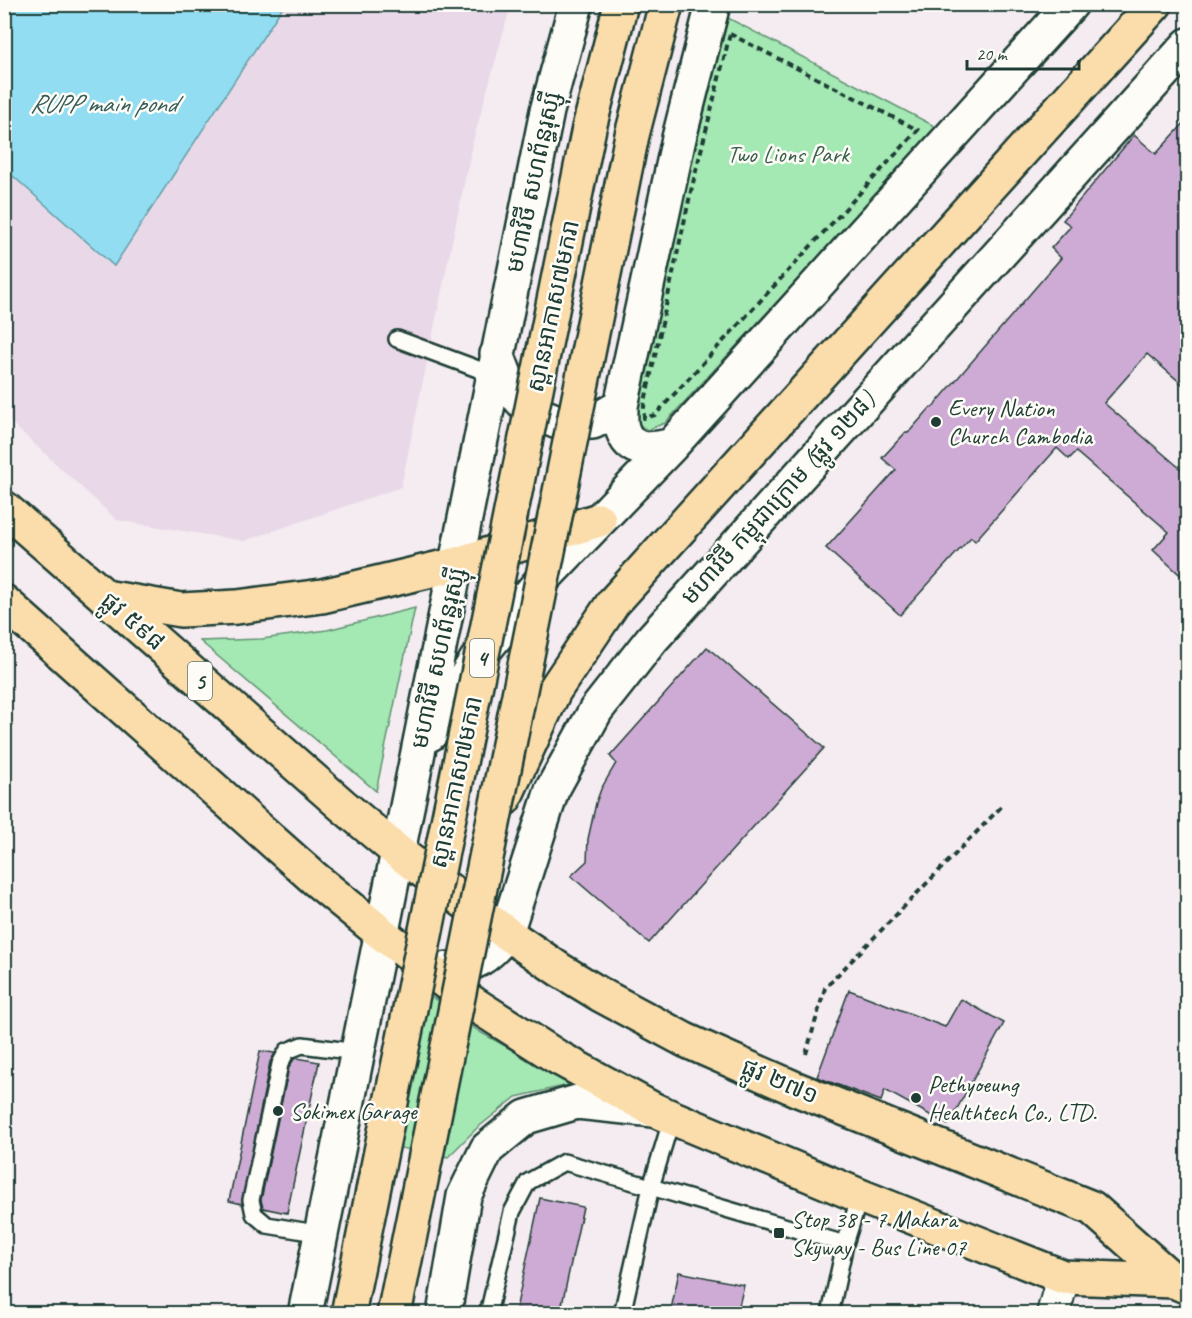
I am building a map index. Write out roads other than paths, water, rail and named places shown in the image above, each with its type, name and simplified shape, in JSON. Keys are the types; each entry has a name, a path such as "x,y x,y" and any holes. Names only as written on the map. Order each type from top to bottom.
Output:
{"main road":[{"name":"មហាវិថី សហព័ន្ធរុស្ស៊ី","path":"305,1314 547,111 576,4"},
{"name":"ស្ពានអាកាស៧មករា","path":"348,1314 590,128 621,4"},
{"name":"ស្ពានអាកាស៧មករា","path":"394,1314 632,135 666,4"},
{"path":"672,446 651,451 633,445 623,431 621,406 679,138 713,4"},
{"path":"419,750 477,658 542,581 672,446 1071,4"},
{"path":"493,822 554,691 613,603 1155,4"},
{"name":"មហាវិថី កម្ពុជាក្រោម (ផ្លូវ ១២៨)","path":"430,970 455,969 474,964 496,947 506,933 552,790 596,710 651,639 1188,45"},
{"path":"496,365 510,388 531,411 560,423 593,422 621,406"},
{"name":"ផ្លូវ ៥៩៨","path":"4,508 398,852"},
{"path":"105,597 181,610 237,607 321,596 457,564 600,520"},
{"path":"4,602 314,878 381,933"},
{"name":"ផ្លូវ ២៧១","path":"398,852 506,933 560,970 612,1000 685,1040 796,1089 1092,1208 1181,1284"},
{"name":"ផ្លូវ ២៧១","path":"381,933 517,1032 663,1114 1063,1277 1181,1284"},
{"path":"444,1314 464,1196 488,1149 526,1117 577,1102 663,1114"}],"street":[{"path":"1053,1314 1063,1277"}],"lane":[{"path":"397,339 496,365"},
{"path":"322,1234 267,1225 254,1214 251,1200 280,1064 287,1051 302,1045 357,1052"},
{"path":"622,1314 651,1187 663,1114"},
{"path":"488,1314 512,1212 528,1182 564,1162 845,1244"},
{"path":"830,1314 845,1244 860,1196"}],"water":[{"name":"RUPP main pond","path":"5,4 284,5 114,266 5,169"}],"place":[{"name":"Every Nation Church Cambodia","path":"936,422"},
{"name":"Pethyoeung Healthtech Co., LTD.","path":"916,1098"},
{"name":"Sokimex Garage","path":"278,1111"},
{"name":"Stop 38 - 7 Makara Skyway - Bus Line 07","path":"779,1233"}],"park label":[{"name":"Two Lions Park","path":"788,154"}]}
